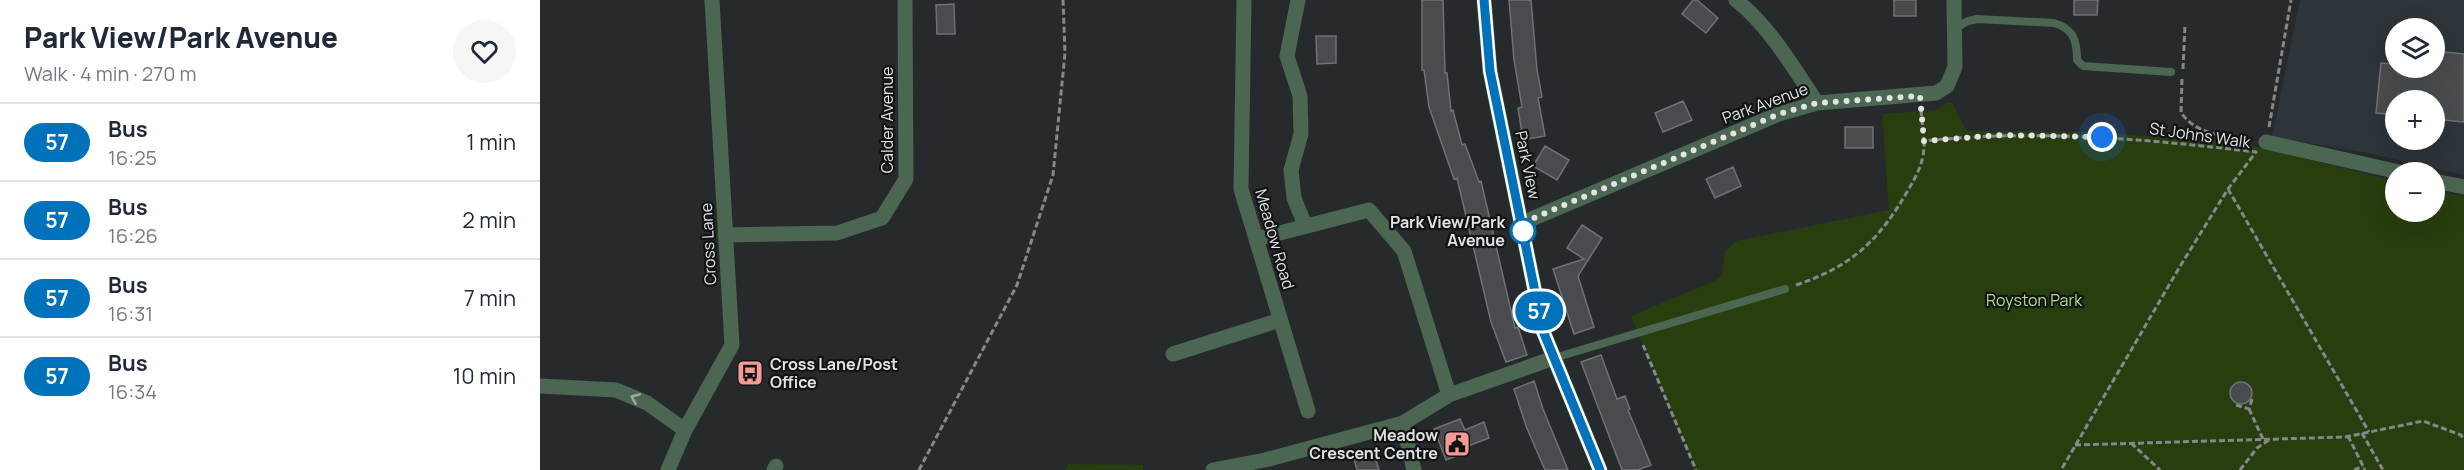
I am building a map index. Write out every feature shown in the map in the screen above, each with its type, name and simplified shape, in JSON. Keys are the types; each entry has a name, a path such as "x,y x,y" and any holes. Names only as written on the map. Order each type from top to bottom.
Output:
{"street":[{"name":"Cross Lane","path":"672,469 685,430 732,345 712,0"},
{"name":"Calder Avenue","path":"725,235 837,233 882,218 906,179 905,0"},
{"name":"Meadow Road","path":"1244,0 1241,189 1308,411"},
{"path":"1298,0 1287,56 1300,96 1301,134 1291,170 1294,198 1305,225"},
{"name":"Park View","path":"1484,0 1490,71 1543,331 1600,470"},
{"path":"1736,0 1749,10 1787,57 1817,103"},
{"name":"Park Avenue","path":"1522,223 1779,114 1817,103 1936,93 1947,86 1955,67 1954,0"},
{"path":"2261,147 2385,169"},
{"path":"2445,183 2464,187"},
{"path":"1256,239 1369,210 1404,251 1449,395"},
{"path":"1173,354 1280,320"},
{"path":"1213,470 1265,460 1403,423 1449,395 1554,358"},
{"path":"540,386 616,390 647,403 685,430"},
{"path":"1403,423 1414,470"}],"lane":[{"path":"1954,29 1977,19 2054,23 2064,26 2072,33 2077,44 2077,60 2083,66 2171,72"},
{"path":"1554,358 1785,289"}],"path":[{"path":"919,470 1017,285 1053,175 1065,53 1063,0"},
{"path":"2185,25 2181,113 2191,125 2208,133 2261,147 2291,0"},
{"path":"1785,289 1840,267 1869,245 1890,220 1921,167 1925,153 1920,96"},
{"name":"St Johns Walk","path":"1924,141 1967,136 2064,135 2261,147"},
{"name":"St Johns Walk","path":"2061,470 2229,189 2261,147"},
{"path":"2229,189 2369,432"},
{"path":"1638,332 1696,470"},
{"path":"2253,396 2249,409 2263,439"},
{"path":"2236,405 2249,409"},
{"path":"2075,445 2348,436 2423,421 2461,435 2464,440"},
{"path":"2362,433 2384,470"},
{"path":"2348,436 2364,468 2354,470"},
{"path":"2240,470 2257,448 2270,439"},
{"path":"2131,443 2160,470"}],"shaded area":[{"path":"2300,0 2464,0 2464,175 2445,171 2445,162 2407,162 2363,152 2272,137"}],"green space":[{"name":"Royston Park","path":"1948,102 1952,103 1967,131 2084,132 2237,142 2385,179 2385,222 2445,222 2445,192 2464,197 2464,470 1695,470 1631,316 1714,281 1722,274 1725,251 1736,241 1889,210 1882,114 1936,110"},
{"path":"1068,464 1143,465 1143,470 1065,470"}],"building":[{"path":"1422,0 1443,0 1445,73 1447,73 1451,111 1453,110 1462,145 1465,144 1479,182 1481,181 1515,328 1518,327 1527,355 1506,362 1491,322 1457,178 1454,179 1429,107 1424,70 1422,70"},
{"path":"1509,0 1531,0 1537,70 1542,97 1538,98 1545,136 1523,140 1518,108 1522,107 1514,60"},
{"path":"1693,0 1697,0 1718,18 1706,33 1682,14"},
{"path":"1894,0 1916,0 1916,16 1894,16"},
{"path":"2074,0 2098,0 2097,15 2074,15"},
{"path":"954,4 955,34 937,34 936,5"},
{"path":"1316,36 1336,36 1336,63 1317,64"},
{"path":"2445,52 2464,54 2464,122 2445,120 2445,90 2385,90 2385,114 2376,113 2381,63 2385,63 2385,78 2445,78"},
{"path":"1683,101 1692,120 1663,132 1655,113"},
{"path":"1845,127 1873,127 1873,148 1845,148"},
{"path":"1545,146 1569,160 1557,180 1533,166"},
{"path":"1733,167 1741,186 1715,198 1706,179"},
{"path":"1582,225 1602,238 1578,276 1594,327 1574,334 1553,269 1584,259 1567,248"},
{"path":"1601,355 1617,399 1625,396 1630,409 1628,410 1651,465 1638,470 1622,470 1581,362"},
{"path":"1534,381 1568,470 1545,470 1526,426 1514,389"},
{"path":"2241,382 2249,385 2252,393 2249,401 2241,404 2233,401 2230,393 2233,385"},
{"name":"Meadow Crescent Centre","path":"1460,419 1465,430 1484,422 1489,438 1460,449 1461,454 1446,460 1434,429"},
{"path":"1373,450 1379,470 1357,470 1353,456"}],"bus line":[{"name":"57","path":"1484,0 1490,71 1543,331 1600,470"}],"place":[{"name":"Park View/Park Avenue","path":"1523,231"},
{"name":"Cross Lane/Post Office","path":"750,373"},
{"name":"Meadow Crescent Centre","path":"1457,444"}],"route":[{"path":"1523,231 1522,223 1779,114 1817,103 1920,96 1924,141 2001,135 2102,137"}]}
